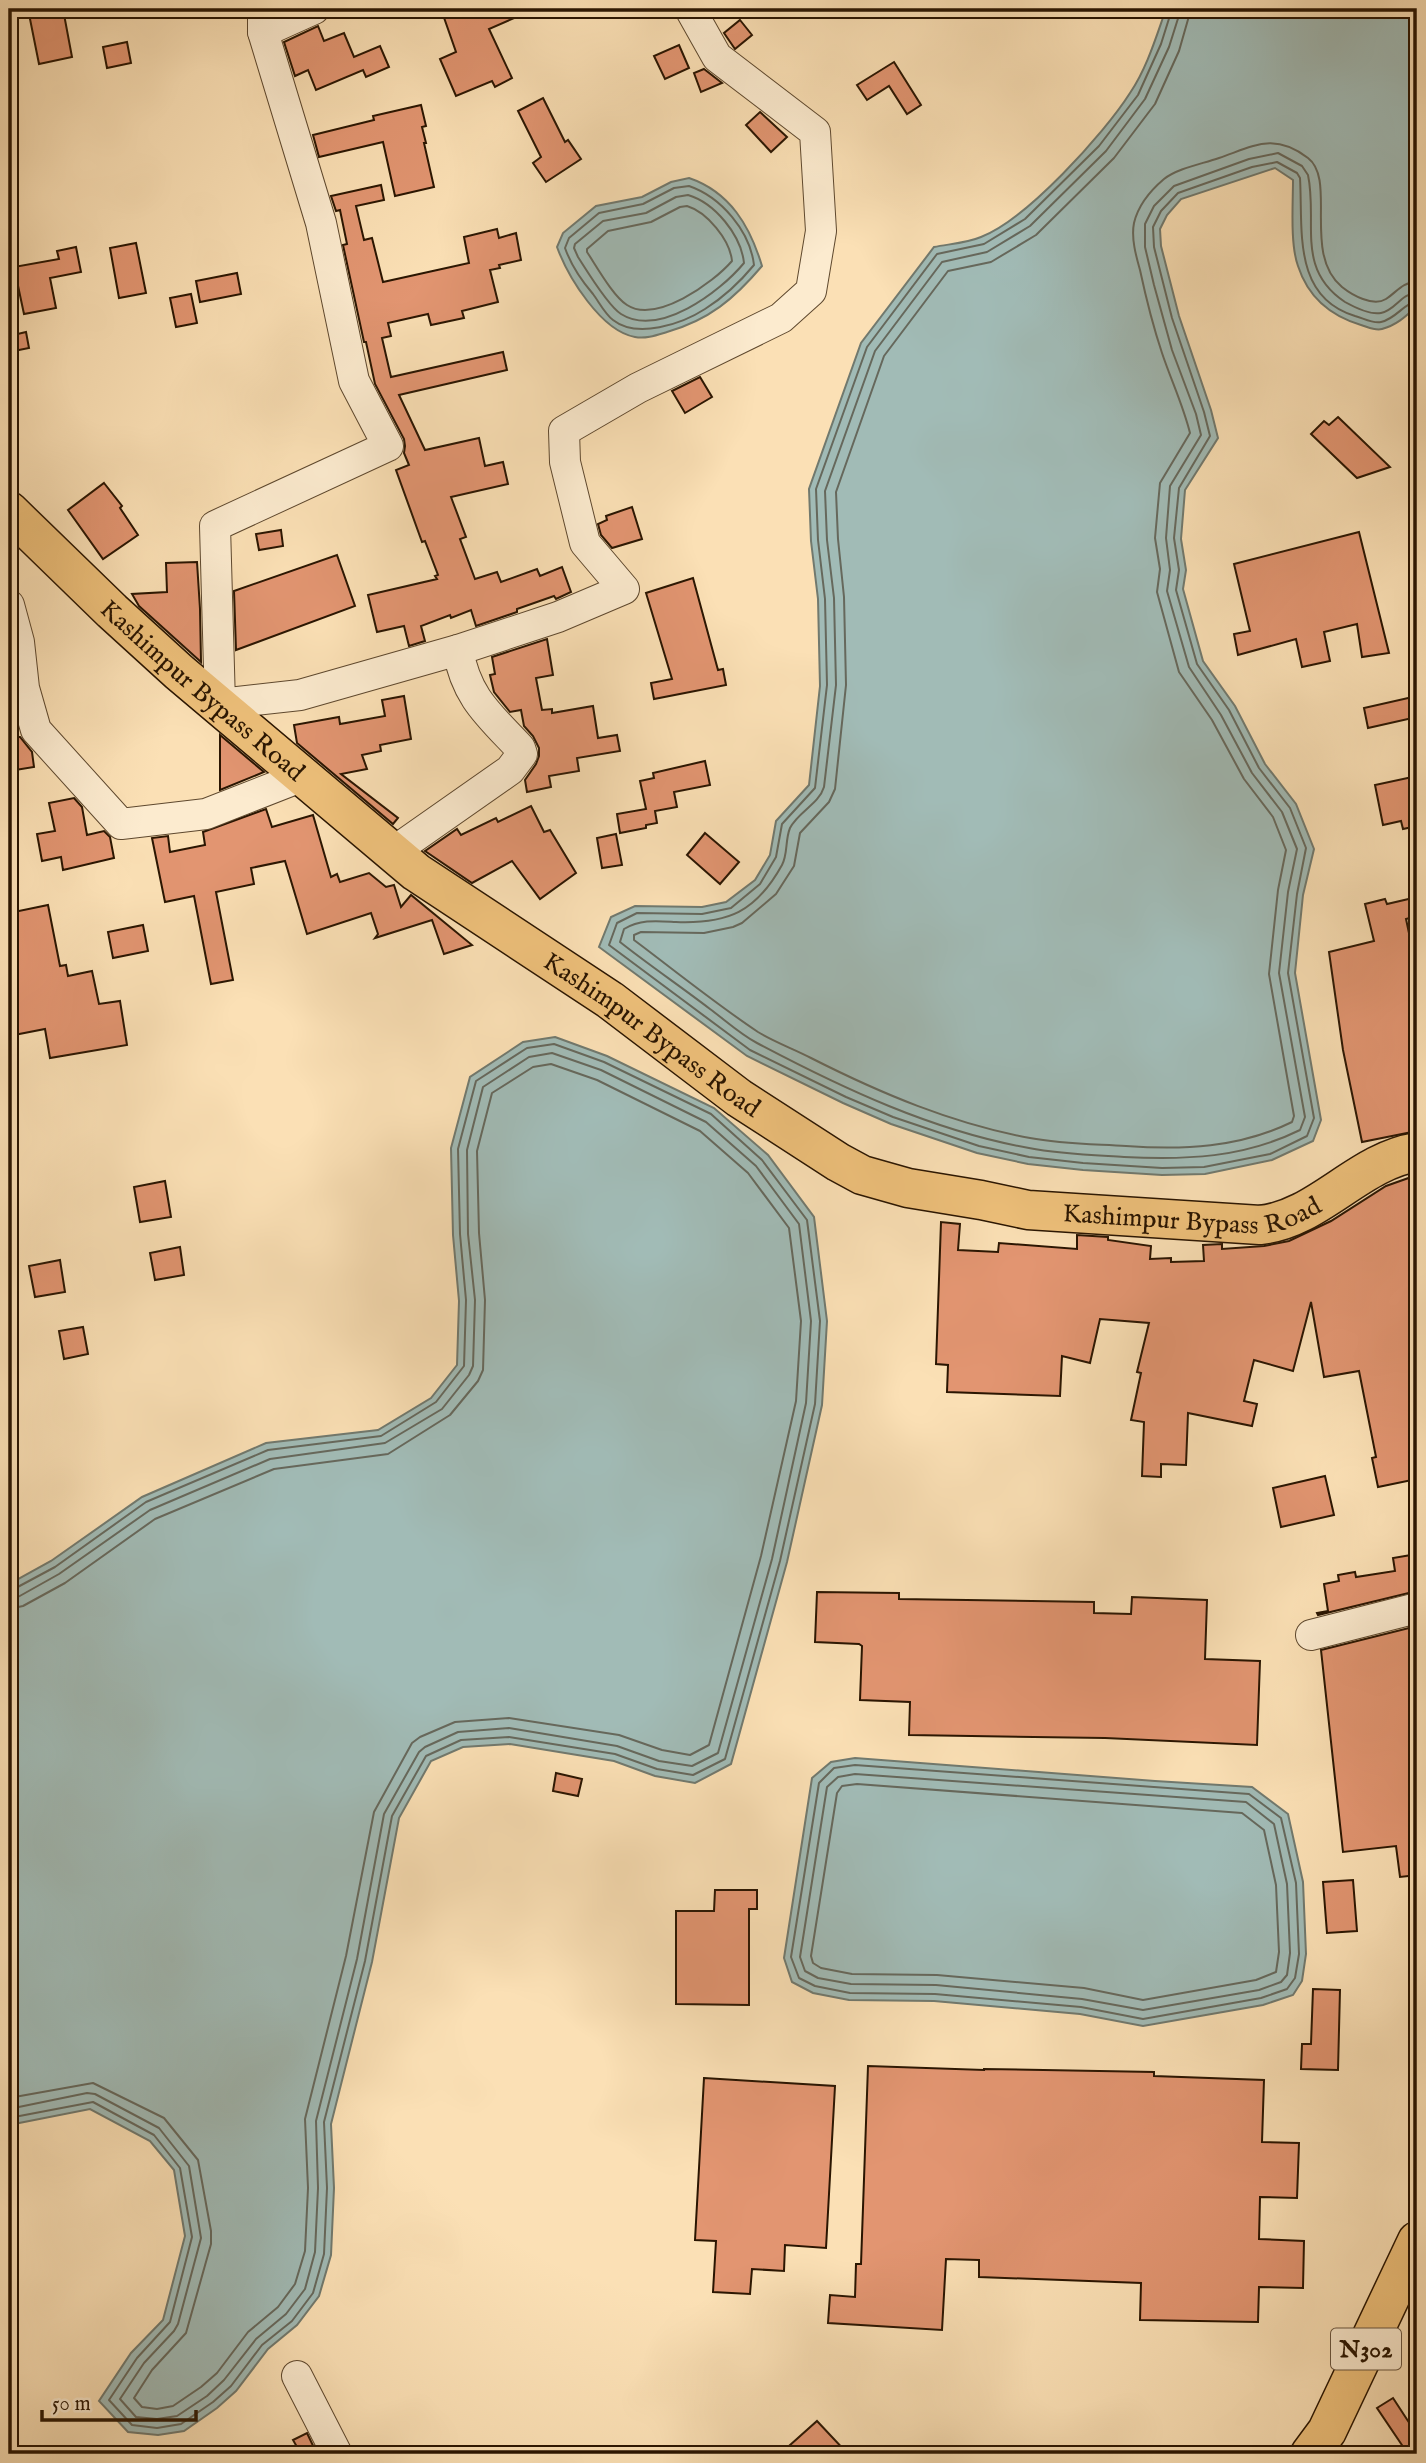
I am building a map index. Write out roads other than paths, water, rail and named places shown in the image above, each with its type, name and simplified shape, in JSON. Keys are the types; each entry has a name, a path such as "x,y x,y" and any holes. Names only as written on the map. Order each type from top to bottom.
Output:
{"main road":[{"name":"Kashimpur Bypass Road","path":"9,511 179,672 416,872 610,1000 738,1098 862,1175 908,1188 1028,1210 1260,1225 1276,1224 1295,1216 1375,1166 1417,1152"},
{"name":"N302","path":"1310,2454 1327,2431 1417,2241"}],"street":[{"path":"314,9 263,20 321,223 354,381 388,446 215,526 220,704 300,695 458,650 558,617 624,589 585,543 565,462 564,431 638,388 781,318 811,291 821,230 815,132 717,57 690,9"},
{"path":"9,605 19,642 24,688 36,730 121,824 206,814 303,776"},
{"path":"393,852 510,771 522,754 520,748 470,691 461,668 458,650"},
{"path":"1311,1635 1417,1608"},
{"path":"297,2376 337,2454"}],"water":[{"path":"1166,9 1417,9 1417,306 1397,323 1377,330 1350,321 1322,304 1302,277 1295,257 1293,180 1275,168 1181,199 1167,215 1160,229 1161,246 1179,316 1218,438 1185,490 1181,539 1186,570 1183,589 1203,661 1235,706 1265,764 1296,804 1314,849 1303,895 1295,973 1321,1120 1313,1141 1272,1160 1205,1174 1162,1175 1028,1164 977,1153 891,1124 747,1056 599,947 611,917 635,906 702,907 726,902 755,880 770,855 776,821 809,785 820,686 818,599 811,541 809,489 861,343 934,247 976,239 999,228 1063,174 1102,130 1136,83 1151,52"},
{"path":"689,178 703,184 727,201 751,237 762,266 731,298 696,321 647,337 622,333 598,314 569,273 557,247 563,233 596,206 642,197 671,182"},
{"path":"555,1037 607,1056 714,1108 768,1155 814,1217 827,1321 822,1405 787,1562 731,1764 695,1783 655,1776 614,1761 510,1744 463,1747 431,1761 399,1818 372,1962 331,2124 334,2188 331,2255 319,2296 297,2325 268,2349 236,2391 217,2408 184,2431 158,2435 128,2432 99,2401 131,2353 163,2320 185,2236 174,2170 150,2141 90,2109 9,2125 9,1584 51,1561 142,1497 266,1443 378,1430 431,1398 457,1365 459,1301 453,1235 451,1148 470,1077 523,1042"},
{"path":"855,1758 1252,1787 1288,1814 1303,1882 1306,1954 1302,1981 1293,1995 1263,2005 1143,2026 1080,2014 934,2001 849,2000 813,1993 792,1982 784,1958 812,1778 831,1762"}]}
